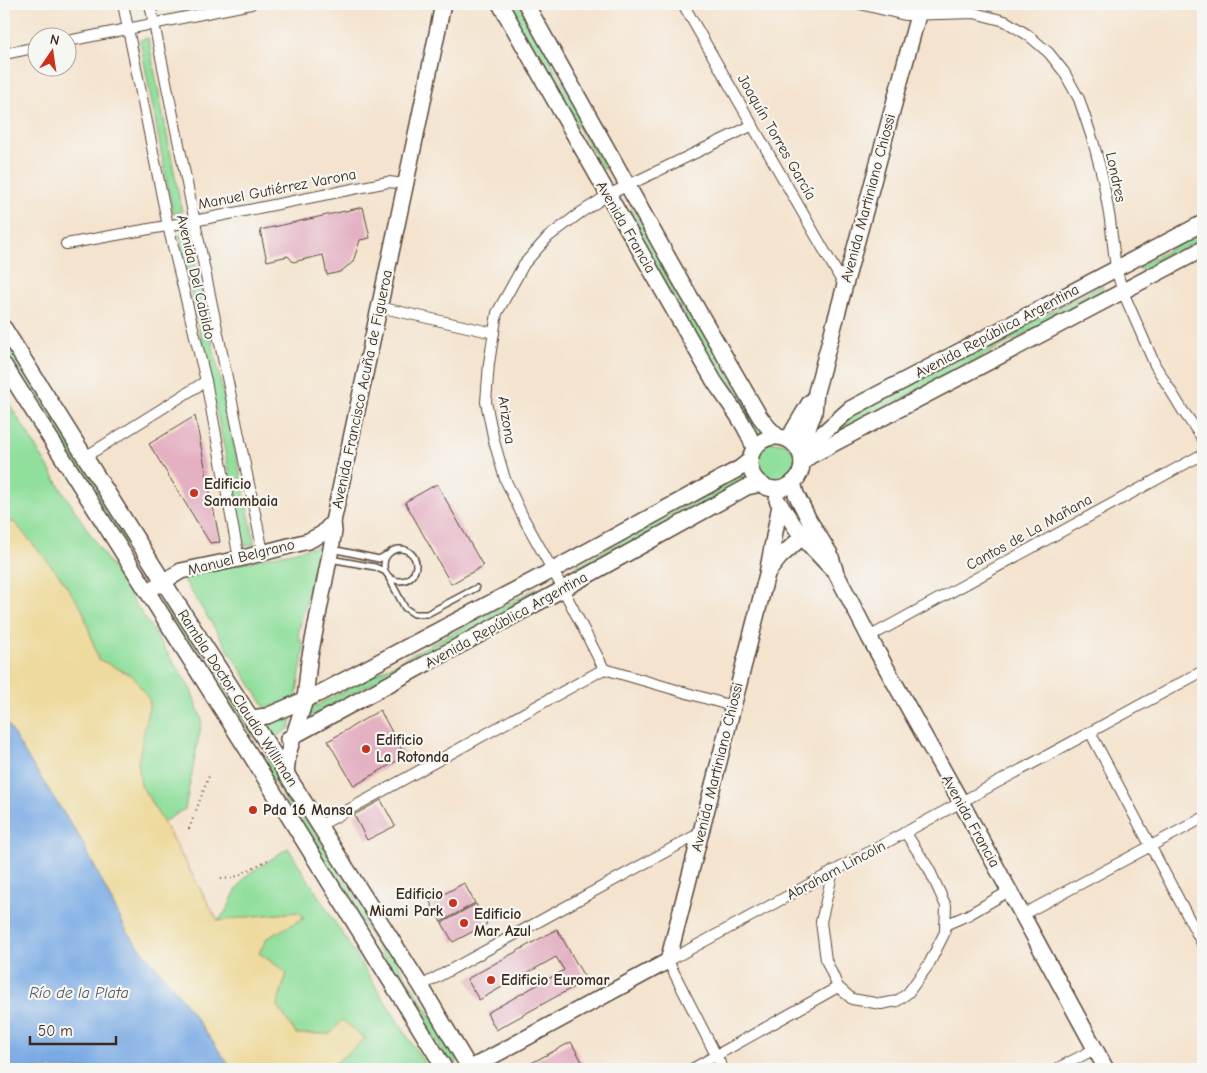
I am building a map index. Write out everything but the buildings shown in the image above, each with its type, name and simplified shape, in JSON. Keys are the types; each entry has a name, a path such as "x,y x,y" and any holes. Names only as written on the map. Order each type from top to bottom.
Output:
{"street":[{"name":"Avenida Del Cabildo","path":"123,4 168,226 206,381 239,558"},
{"name":"Avenida Del Cabildo","path":"150,4 263,552"},
{"path":"78,39 252,4"},
{"name":"Avenida Francisco Acuña de Figueroa","path":"286,774 288,754 304,700 308,661 334,531 333,522 443,4"},
{"name":"Avenida Francia","path":"500,4 714,381 750,437 752,454"},
{"name":"Avenida Francia","path":"526,4 681,281 760,417 768,428 793,448"},
{"name":"Joaquín Torres García","path":"683,4 844,284"},
{"name":"Londres","path":"860,4 905,15 919,9 974,13 1005,21 1028,34 1049,53 1064,72 1079,100 1093,141 1110,220 1116,269 1123,292 1155,365 1183,411 1203,439"},
{"name":"Avenida Martiniano Chiossi","path":"793,448 816,392 919,9"},
{"path":"4,54 28,49"},
{"name":"Arizona","path":"604,669 553,570 524,519 505,479 494,441 486,402 489,362 497,313 524,264 548,237 580,213 608,195 752,125"},
{"name":"Manuel Gutiérrez Varona","path":"66,244 194,221 388,182 406,184"},
{"name":"Avenida República Argentina","path":"793,448 814,441 850,409 1203,223"},
{"name":"Avenida República Argentina","path":"793,448 810,456 1203,249"},
{"path":"378,308 494,334"},
{"name":"Rambla Doctor Claudio Williman","path":"4,328 421,986 470,1069"},
{"name":"Rambla Doctor Claudio Williman","path":"4,365 250,754 444,1069"},
{"path":"85,457 206,381"},
{"path":"765,439 793,448 799,474 793,482 783,488 766,486 756,479 750,467 752,454 759,443 765,439"},
{"name":"Avenida República Argentina","path":"251,718 267,716 320,693 553,570 740,468 752,454"},
{"name":"Cantos de La Mañana","path":"869,637 1203,454"},
{"name":"Avenida Francia","path":"793,482 796,494 809,520 830,554 836,573 869,637 1106,1069"},
{"name":"Avenida Francia","path":"766,486 802,537 836,573"},
{"name":"Avenida República Argentina","path":"250,754 271,749 747,487 766,486"},
{"name":"Avenida Martiniano Chiossi","path":"668,961 767,574 780,505"},
{"name":"Avenida Martiniano Chiossi","path":"767,574 780,557 807,531 809,520"},
{"name":"Manuel Belgrano","path":"147,591 181,571 308,541 322,534 333,522"},
{"path":"318,826 604,669 732,706"},
{"name":"Abraham Lincoln","path":"470,1069 1203,671"},
{"path":"1090,732 1203,945"},
{"path":"1022,915 1203,818"},
{"path":"421,986 700,832"},
{"path":"833,871 821,922 826,960 838,987 852,999 881,1004 897,1001 908,993 929,964 945,932 946,906 928,869 905,832"},
{"path":"945,925 1009,891"},
{"path":"668,961 723,1069"},
{"path":"692,1069 838,987"},
{"path":"1056,1069 1095,1049"}],"lane":[{"path":"330,554 379,559 394,549 402,548 410,552 416,559 417,567 413,575 406,580 398,581 390,578"},
{"path":"330,554 384,571 390,578 405,608 414,614 427,614 476,588"},
{"path":"384,571 383,562 387,554"}],"path":[{"path":"189,829 209,776"},
{"path":"221,879 233,878 268,860"}],"green space":[{"path":"507,4 520,4 609,167 602,168"},
{"path":"148,38 182,212 173,214 140,40"},
{"path":"632,208 764,433 757,437 723,385 628,215 628,211"},
{"path":"1203,232 1203,238 1141,271 1138,266"},
{"path":"189,233 255,544 245,546 179,235"},
{"path":"1102,285 1104,292 818,443 854,413"},
{"path":"4,336 154,576 153,580 147,580 4,352"},
{"path":"4,395 65,495 190,688 202,720 185,809 163,822 141,785 138,764 142,739 133,676 98,659 83,611 15,523 4,520"},
{"path":"776,442 787,445 793,451 796,462 793,473 787,479 776,482 765,479 759,473 756,462 759,451 765,445"},
{"path":"743,473 747,480 579,572 576,566"},
{"path":"319,546 325,547 320,571 315,566 298,634 304,648 296,698 266,709 184,580 188,575"},
{"path":"537,588 539,594 309,717 310,709"},
{"path":"166,600 257,740 244,723 229,711 162,605"},
{"path":"293,711 290,728 272,739 262,724 272,722"},
{"path":"266,756 454,1053 457,1061 456,1064 447,1058 262,763 262,758"},
{"path":"288,848 428,1069 322,1069 334,1065 365,1038 330,1034 296,1034 277,1005 287,973 259,953 267,938 304,918 299,912 218,921 228,908 235,892 246,876"}],"sand":[{"path":"4,520 15,523 60,576 83,611 98,659 133,676 150,701 138,763 141,785 218,921 299,912 304,918 267,938 259,953 287,973 277,1005 296,1034 330,1034 342,1020 365,1039 333,1065 322,1069 232,1069 179,995 127,932 80,838 4,718"}],"water":[{"name":"Río de la Plata","path":"4,718 80,838 127,932 179,995 232,1069 4,1069"}],"place":[{"name":"Edificio Samambaia","path":"194,493"},
{"name":"Edificio La Rotonda","path":"366,749"},
{"name":"Pda 16 Mansa","path":"253,810"},
{"name":"Edificio Miami Park","path":"453,903"},
{"name":"Edificio Mar Azul","path":"464,923"},
{"name":"Edificio Euromar","path":"491,980"}]}
